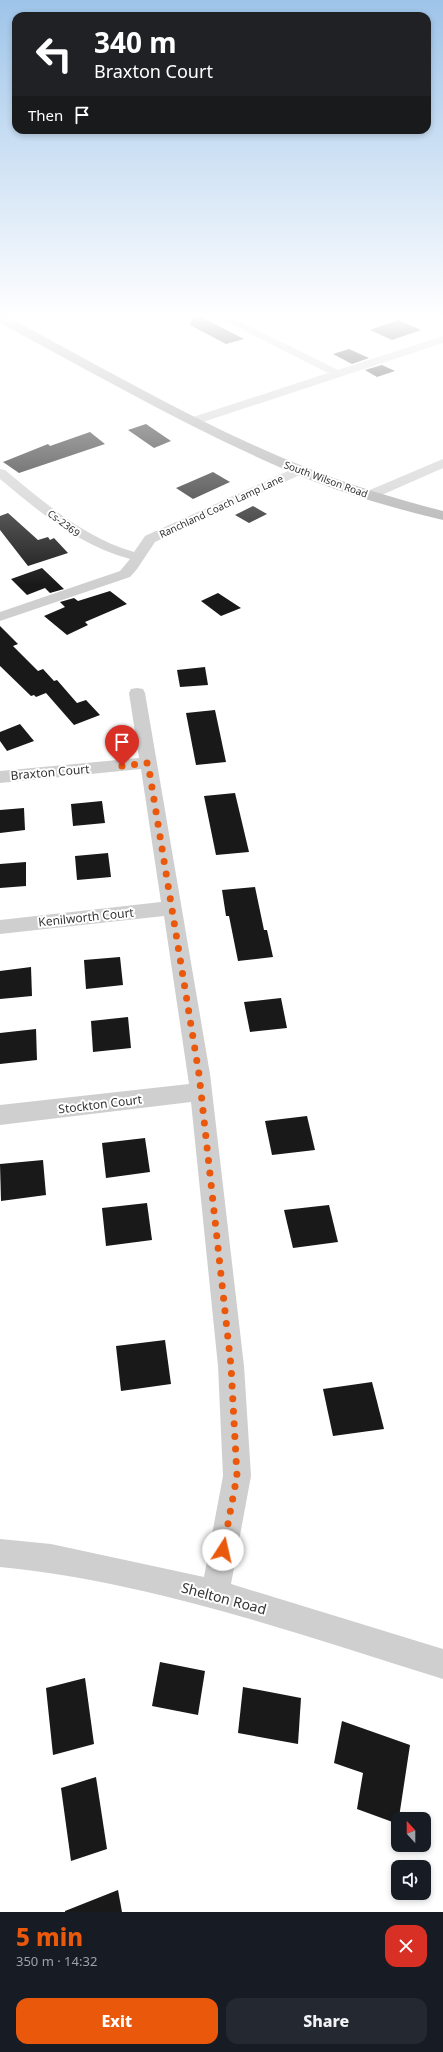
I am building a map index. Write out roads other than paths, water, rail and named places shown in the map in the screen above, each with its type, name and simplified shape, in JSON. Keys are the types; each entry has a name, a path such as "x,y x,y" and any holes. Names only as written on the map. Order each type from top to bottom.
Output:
{"main road":[{"name":"South Wilson Road","path":"167,406 194,421 299,470 370,495 443,516"}],"street":[{"path":"194,421 238,406"},
{"path":"370,495 443,463"},
{"name":"Ranchland Coach Lamp Lane","path":"0,617 125,574 134,565 150,539 299,470"},
{"name":"Cs-2369","path":"2,477 86,539 111,550 138,557"},
{"path":"136,693 201,1092 231,1366 237,1476 215,1594"},
{"name":"Braxton Court","path":"0,777 148,763"},
{"name":"Kenilworth Court","path":"0,927 172,908"},
{"name":"Stockton Court","path":"0,1115 201,1092"},
{"name":"Shelton Road","path":"0,1553 51,1558 215,1594 443,1664"}]}
